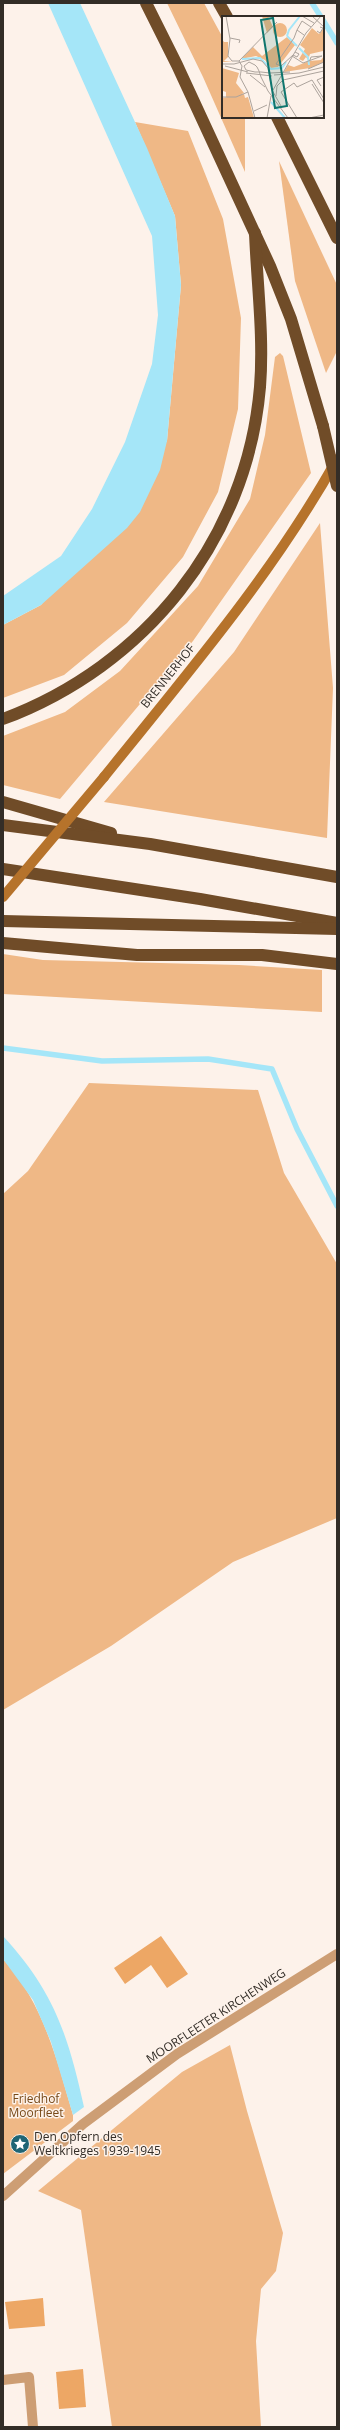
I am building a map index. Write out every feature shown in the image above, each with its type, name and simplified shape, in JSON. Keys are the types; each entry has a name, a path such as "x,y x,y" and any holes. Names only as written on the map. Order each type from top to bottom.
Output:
{"highway":[{"path":"146,3 178,65 255,233 291,319 323,426 337,486"},
{"path":"219,3 226,16"},
{"path":"277,118 337,238"},
{"path":"3,719 31,709 68,689 102,666 142,633 168,607 196,571 222,526 241,478 253,431 260,387 261,342 255,233"},
{"path":"3,802 150,844"},
{"path":"3,825 150,844 337,876"},
{"path":"3,869 192,898 337,923"},
{"path":"3,920 337,929"},
{"path":"3,943 137,955 262,955 337,964"}],"street":[{"name":"BRENNERHOF","path":"3,897 104,777 197,661 288,540 337,459"},
{"name":"MOORFLEETER KIRCHENWEG","path":"3,2196 82,2124 177,2054 337,1954"},
{"path":"3,2380 29,2377 33,2427"}],"green space":[{"path":"167,3 204,3 222,36 222,118 245,118 245,172 203,77"},
{"path":"135,122 188,131 223,219 241,318 238,409 218,492 183,557 127,623 64,675 3,698 3,625 41,605 167,441 181,285 175,216"},
{"path":"279,161 337,285 337,351 326,373 295,281"},
{"path":"280,353 283,356 311,473 193,641 60,799 3,785 3,736 65,712 120,671 198,586 250,499 265,435 275,357"},
{"path":"320,523 333,688 327,838 104,802 234,652"},
{"path":"3,954 43,960 239,965 322,970 322,1012 3,994"},
{"path":"89,1083 258,1090 284,1173 337,1264 337,1518 233,1562 111,1646 3,1710 3,1194 28,1171"},
{"name":"Friedhof Moorfleet","path":"3,1959 29,1994 39,2013 61,2073 73,2115 73,2121 3,2174"},
{"path":"230,2045 247,2111 283,2233 276,2271 261,2289 256,2341 261,2427 112,2427 81,2210 38,2191 182,2072"}],"water":[{"path":"48,3 80,3 147,148 175,216 181,285 167,441 160,470 140,512 127,528 41,605 3,625 3,596 61,556 92,509 125,442 152,364 158,315 152,236"},
{"path":"3,1936 35,1976 57,2015 72,2058 84,2107 73,2115 51,2042 33,2000 3,1959"}],"building":[{"path":"161,1936 188,1974 167,1988 151,1965 125,1984 114,1968"},
{"path":"43,2298 45,2326 9,2329 5,2302"},
{"path":"83,2369 86,2407 59,2409 56,2372"}],"waterway":[{"path":"312,3 320,16"},
{"path":"324,22 337,43"},
{"path":"3,1048 102,1061 208,1059 272,1069 297,1129 337,1206"}],"place":[{"name":"Den Opfern des Weltkrieges 1939-1945","path":"20,2144"}]}
